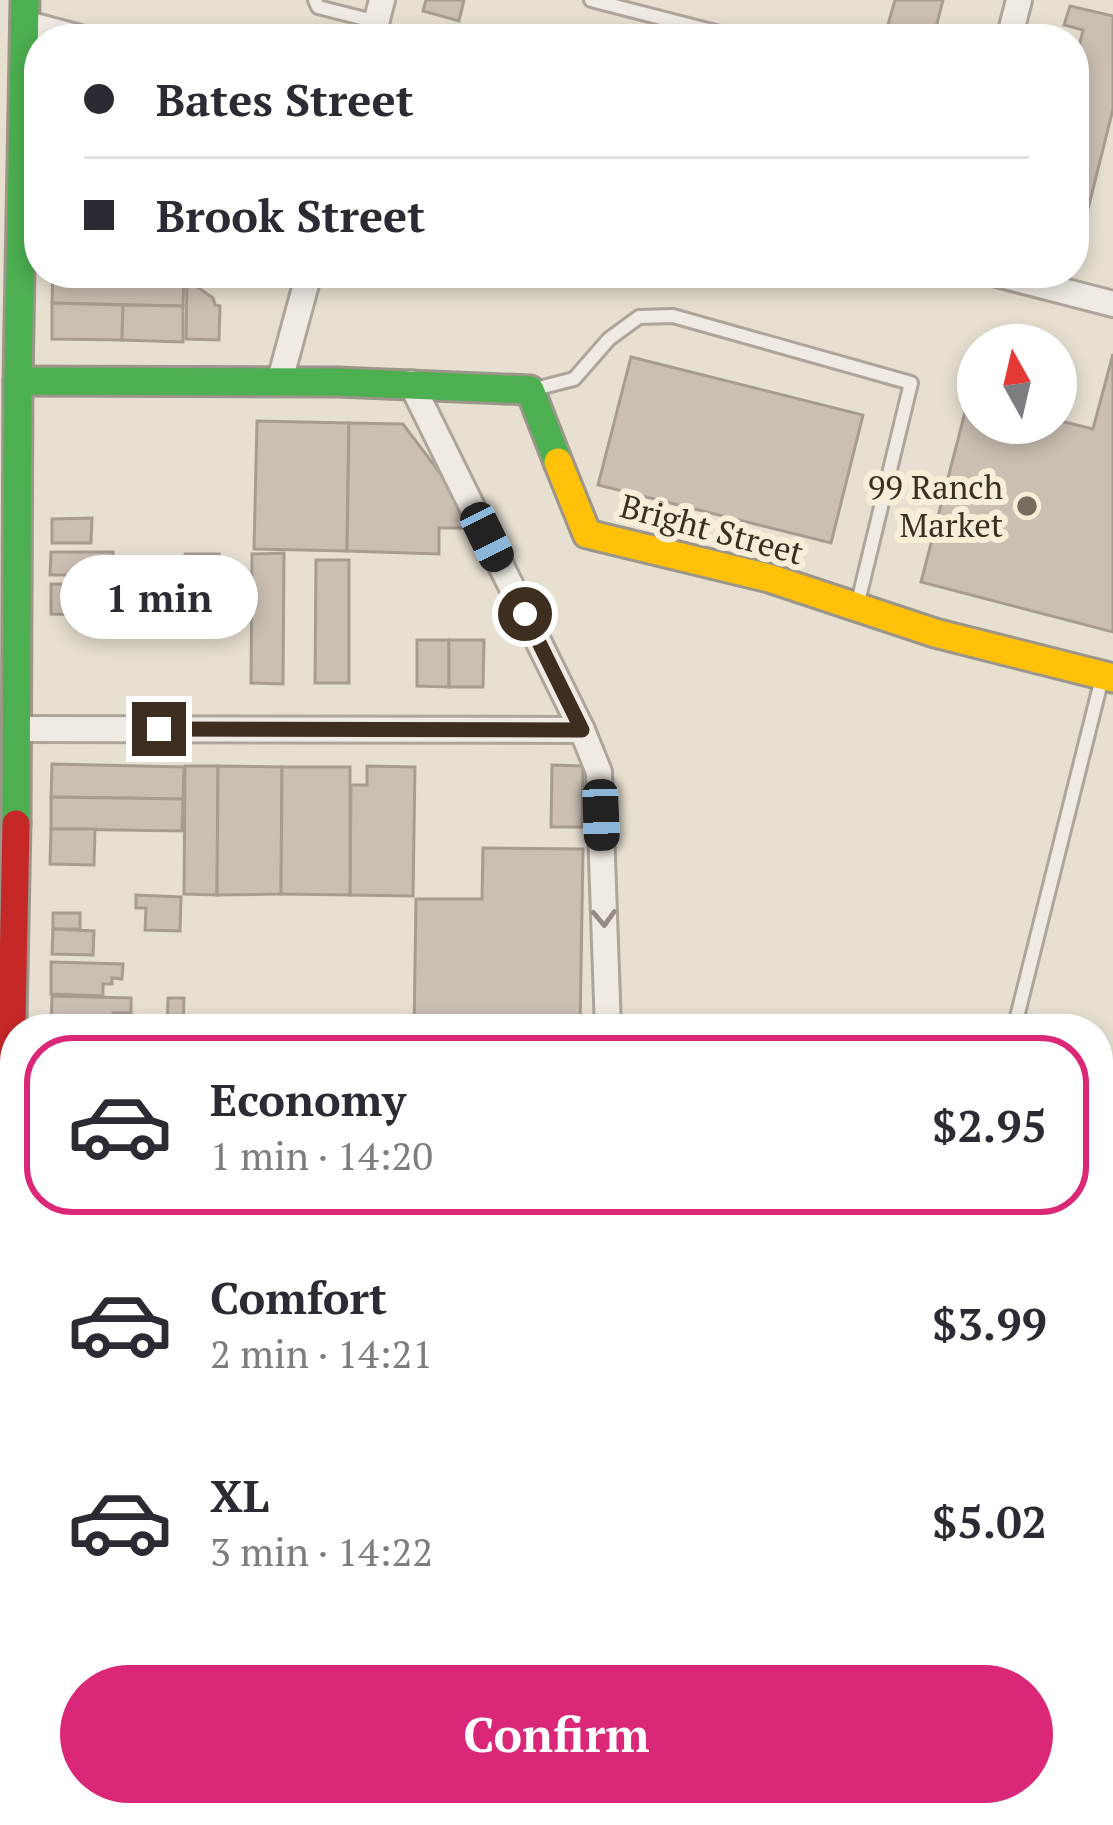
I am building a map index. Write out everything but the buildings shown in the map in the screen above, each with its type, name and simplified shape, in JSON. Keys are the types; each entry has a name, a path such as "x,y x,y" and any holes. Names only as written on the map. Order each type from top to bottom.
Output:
{"main road":[{"path":"10,1014 18,729 24,12"},
{"path":"18,381 410,382 530,390"},
{"name":"Bright Street","path":"530,390 587,534 769,578 935,633 1108,678"}],"street":[{"path":"280,380 305,288"},
{"path":"1051,288 1113,304"},
{"path":"410,382 599,772 607,1014"},
{"path":"18,729 582,730"}],"lane":[{"path":"315,0 318,7 377,20"},
{"path":"591,0 685,24"},
{"path":"530,390 574,379 609,339 640,316 673,316 911,383 857,607"},
{"path":"1018,1014 1108,678"}],"traffic: fast":[{"path":"25,0 25,24"},
{"path":"16,824 24,54"},
{"path":"18,381 338,382 530,390 558,462"}],"traffic: slow":[{"path":"558,462 587,534 769,578 935,633 1113,678"}],"traffic: jam":[{"path":"12,1014 16,824"}],"place":[{"name":"99 Ranch Market","path":"1027,506"}],"route":[{"path":"159,729 582,730 525,614"}]}
